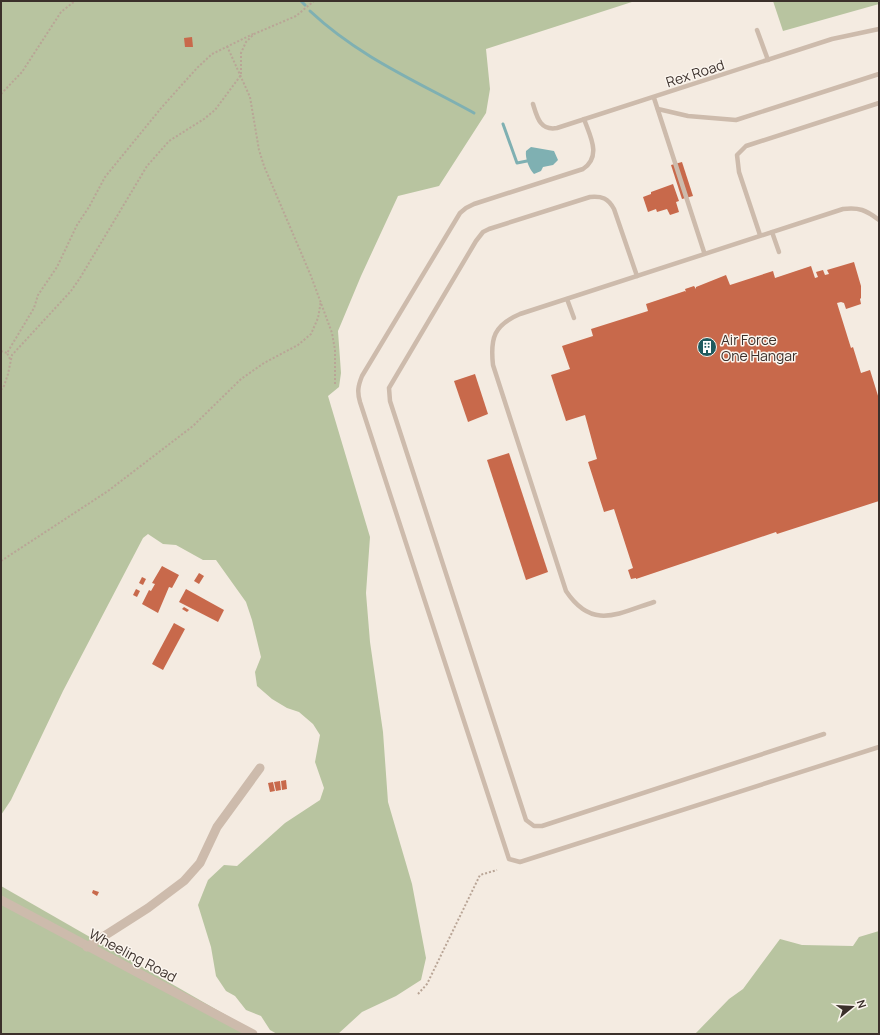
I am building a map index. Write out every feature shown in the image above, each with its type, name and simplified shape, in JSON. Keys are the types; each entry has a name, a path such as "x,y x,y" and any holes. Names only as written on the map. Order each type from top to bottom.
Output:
{"street":[{"path":"87,947 135,916 184,881 200,863 217,827 260,768"},
{"name":"Wheeling Road","path":"1,900 253,1034"}],"lane":[{"name":"Rex Road","path":"533,104 538,120 546,128 557,128 654,98 832,39 879,29"},
{"path":"757,30 768,60"},
{"path":"658,109 688,116 736,120 879,74"},
{"path":"654,98 704,252"},
{"path":"760,236 739,172 737,155 741,150 746,146 879,103"},
{"path":"584,119 594,151 593,158 589,165 583,169 474,204 466,208 460,214 358,385 360,402 508,856 512,861 520,862 879,746"},
{"path":"637,276 614,209 610,202 605,198 590,197 489,229 483,232 476,240 389,388 393,409 526,820 534,826 542,826 824,734"},
{"path":"654,602 604,616 593,614 575,604 566,591 493,365 493,338 500,327 509,319 520,314 637,276 704,252 760,236 843,209 856,208 869,212 879,220"},
{"path":"772,232 779,252"},
{"path":"567,298 574,318"}],"path":[{"path":"1,94 22,72 61,12 75,1"},
{"path":"7,353 34,308 38,295 57,267 77,225 89,207 105,177 162,107 197,68 212,54 296,16 314,1"},
{"path":"1,390 8,374 10,359 80,278 147,166 158,151 182,132 204,119 215,110 241,75 241,52 246,42 254,34"},
{"path":"227,46 250,97 260,156 321,301 332,333 335,350 335,385"},
{"path":"1,560 108,491 193,426 240,379 264,363 298,345 311,334 318,318 321,301"},
{"path":"1,351 7,353 10,359"},
{"path":"418,994 427,984 480,876 497,870"}],"green space":[{"path":"1,1 635,1 486,49 490,89 486,113 439,186 398,196 361,276 338,331 341,373 339,387 328,396 370,537 366,593 370,642 383,732 388,802 412,884 426,958 421,980 396,996 362,1012 338,1034 277,1034 270,1030 261,1016 246,1010 235,996 226,991 216,976 211,947 198,905 208,880 224,865 237,866 285,823 320,800 324,788 315,762 320,735 313,724 299,712 287,708 272,699 257,686 255,672 261,657 252,620 246,602 216,560 203,560 176,545 163,544 148,534 143,538 63,691 11,800 1,815"},
{"path":"773,1 879,1 879,4 783,31"},
{"path":"1,886 259,1034 1,1034"},
{"path":"879,931 879,1034 695,1034 729,999 743,989 780,939 802,945 853,946 859,937"}],"water":[{"path":"531,147 554,151 558,160 553,165 543,167 541,171 534,174 526,157 526,151"}],"building":[{"path":"192,37 193,47 185,47 184,38"},
{"path":"682,162 693,196 682,199 671,165"},
{"path":"673,184 679,201 676,202 679,212 670,215 667,209 657,212 656,209 648,212 643,197 651,194 651,192"},
{"path":"854,262 861,286 861,304 846,309 844,303 837,303 851,348 853,347 861,373 870,370 879,399 879,501 777,534 776,532 636,579 631,579 628,570 633,568 614,509 604,512 588,462 597,459 585,415 566,421 551,375 570,369 562,346 593,336 591,329 648,311 646,304 685,291 686,292 685,289 694,286 696,289 696,287 726,275 730,285 773,271 775,278 811,266 815,278 818,277 816,272 823,270 825,275 829,274 827,270"},
{"path":"475,374 488,414 468,422 454,381"},
{"path":"509,453 548,572 526,580 487,460"},
{"path":"162,566 179,575 172,588 169,587 158,613 142,604 149,590 151,591 155,584 152,583"},
{"path":"199,573 204,576 199,584 194,581"},
{"path":"142,577 146,579 143,585 139,583"},
{"path":"136,589 140,591 137,597 133,595"},
{"path":"186,589 224,610 218,622 179,602"},
{"path":"184,607 189,610 187,612 182,609"},
{"path":"174,623 185,629 163,670 152,664"},
{"path":"286,780 287,789 282,790 281,781"},
{"path":"280,781 281,790 276,791 274,782"},
{"path":"273,782 275,791 270,792 268,783"},
{"path":"93,890 99,892 97,896 92,893"}],"waterway":[{"path":"301,1 305,5"},
{"path":"310,11 348,42 368,55 474,113"},
{"path":"503,124 517,163 527,161"}],"place":[{"name":"Air Force One Hangar","path":"707,347"}]}
